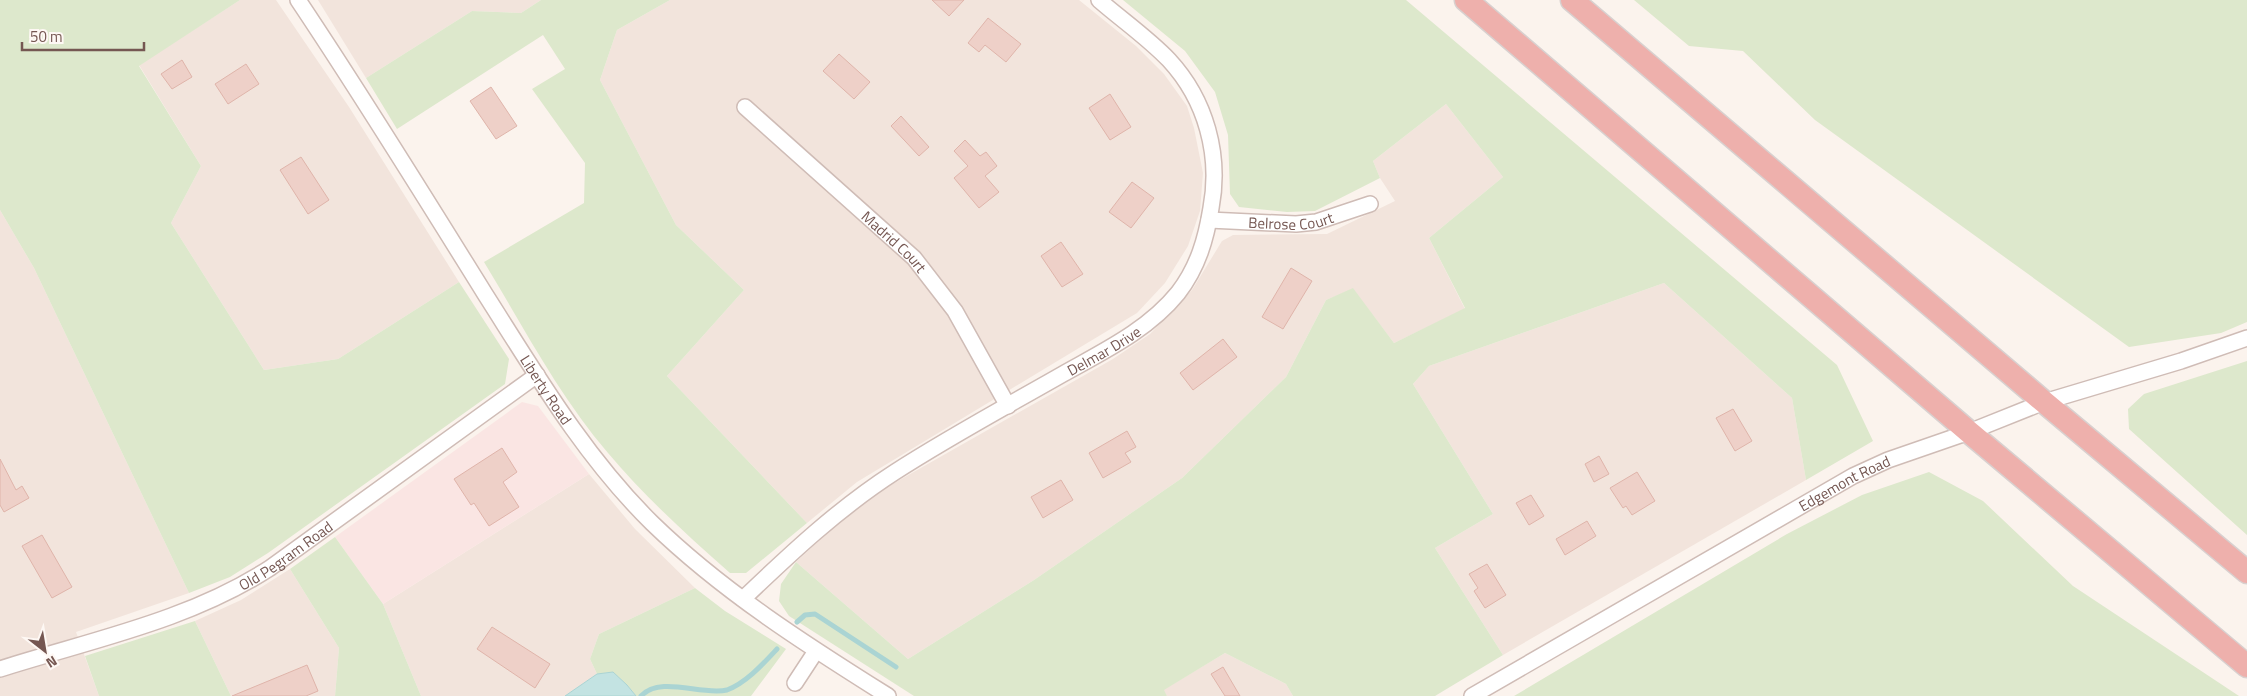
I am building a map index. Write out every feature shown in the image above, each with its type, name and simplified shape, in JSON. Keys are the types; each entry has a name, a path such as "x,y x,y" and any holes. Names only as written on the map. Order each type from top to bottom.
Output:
{"highway":[{"path":"1466,0 1969,432 2247,666"},
{"path":"1572,0 2044,402 2247,572"}],"street":[{"name":"Delmar Drive","path":"743,599 797,546 858,497 896,471 1120,342 1156,317 1178,292 1196,263 1205,243 1215,185 1210,136 1195,95 1170,61 1099,0"},
{"name":"Liberty Road","path":"301,1 536,375 586,448 629,498 699,567 816,651 888,696"},
{"name":"Madrid Court","path":"745,107 923,269 955,311 1008,406"},
{"name":"Belrose Court","path":"1209,220 1296,224 1316,222 1370,204"},
{"name":"Edgemont Road","path":"1472,696 1853,476 1888,460 1969,432 2044,402 2181,361 2247,338"},
{"name":"Old Pegram Road","path":"2,666 184,612 233,591 270,568 536,375"},
{"path":"795,683 816,651"}],"shaded area":[{"path":"240,0 276,0 349,107 459,282 338,359 264,370 171,223 201,166 139,65"},
{"path":"318,0 541,0 521,13 472,11 366,78"},
{"path":"670,0 1079,0 1136,46 1164,74 1187,106 1194,128 1203,173 1200,211 1188,246 1165,283 1137,313 857,482 807,523 667,376 744,290 676,225 600,80 617,30"},
{"path":"1446,104 1503,177 1429,238 1465,309 1394,343 1353,289 1326,300 1286,377 1182,478 1034,580 908,659 796,562 839,522 882,490 1113,359 1150,334 1192,290 1222,241 1233,235 1327,234 1395,201 1380,178 1373,161"},
{"path":"0,210 34,268 189,593 76,632 99,696 0,696"},
{"path":"1664,283 1792,398 1806,480 1503,655 1435,548 1493,514 1413,384 1429,366"},
{"path":"522,402 538,406 589,474 383,604 335,537"},
{"path":"589,474 635,529 695,588 599,634 590,659 597,674 565,696 421,696 383,604"},
{"path":"290,569 339,648 335,696 231,696 195,621 241,600"},
{"path":"1225,653 1286,684 1293,696 1167,696 1163,690"}],"green space":[{"path":"0,0 240,0 139,66 201,166 171,223 264,370 338,359 459,282 509,359 505,384 268,553 230,577 189,593 34,268 0,210"},
{"path":"541,0 670,0 617,30 600,80 676,225 744,290 667,376 807,523 746,573 730,573 682,530 608,453 573,408 527,336 484,262 584,203 585,163 532,89 565,69 543,35 397,129 366,78 472,11 521,13"},
{"path":"1123,0 1406,0 1837,365 1873,441 1806,480 1792,398 1664,283 1429,366 1413,384 1493,514 1435,548 1503,655 1435,696 1293,696 1286,684 1225,653 1164,690 1167,696 914,696 789,616 779,601 781,584 796,562 908,659 1034,580 1182,478 1286,377 1326,300 1353,288 1394,343 1465,308 1429,238 1503,177 1446,104 1373,161 1380,178 1315,211 1287,212 1239,207 1230,194 1228,135 1215,92 1185,51"},
{"path":"1634,0 2247,0 2247,322 2221,333 2129,347 1815,120 1743,51 1689,46"},
{"path":"2247,361 2247,535 2129,429 2128,409 2144,394"},
{"path":"1929,472 1983,501 2073,586 2239,696 1514,696 1787,534 1862,495"},
{"path":"335,537 383,604 421,696 335,696 339,648 290,569"},
{"path":"695,588 725,611 786,649 751,696 636,696 613,672 597,674 590,659 599,634"},
{"path":"195,621 231,696 99,696 85,656"}],"water":[{"path":"613,672 636,696 565,696 597,674"}],"building":[{"path":"932,0 964,0 949,16"},
{"path":"988,18 1021,44 1006,62 985,45 979,52 968,43"},
{"path":"839,54 870,82 854,99 823,71"},
{"path":"182,60 192,77 172,89 161,74"},
{"path":"246,64 259,84 228,104 215,84"},
{"path":"491,87 517,126 496,139 470,101"},
{"path":"1110,94 1131,127 1110,140 1089,108"},
{"path":"901,116 929,147 919,156 891,126"},
{"path":"965,140 980,156 986,152 997,166 985,176 999,192 979,208 954,178 968,166 954,151"},
{"path":"301,157 329,200 308,214 280,170"},
{"path":"1132,182 1154,198 1131,228 1109,212"},
{"path":"1061,242 1083,274 1062,287 1041,256"},
{"path":"1291,268 1312,281 1283,329 1262,317"},
{"path":"1223,339 1237,357 1193,390 1180,373"},
{"path":"1733,409 1752,441 1735,451 1716,418"},
{"path":"1127,431 1136,447 1125,453 1131,462 1103,478 1089,453"},
{"path":"502,448 517,472 503,482 519,507 489,526 474,503 471,505 454,479"},
{"path":"1599,456 1609,474 1594,482 1585,464"},
{"path":"0,459 16,490 22,486 29,498 4,512 0,505"},
{"path":"1637,472 1655,501 1632,515 1626,506 1623,508 1610,488"},
{"path":"1061,480 1073,500 1043,518 1031,497"},
{"path":"1531,495 1544,516 1529,525 1516,503"},
{"path":"1587,521 1596,536 1565,555 1556,539"},
{"path":"42,535 72,587 52,598 22,546"},
{"path":"1487,564 1506,595 1485,608 1474,591 1478,588 1469,574"},
{"path":"492,627 550,664 535,688 477,649"},
{"path":"307,665 318,691 306,696 232,696"},
{"path":"1223,667 1240,696 1225,696 1211,674"}],"waterway":[{"path":"797,622 805,615 815,614 896,667"},
{"path":"641,696 649,690 670,686 705,691 727,690 747,678 777,649"}]}
